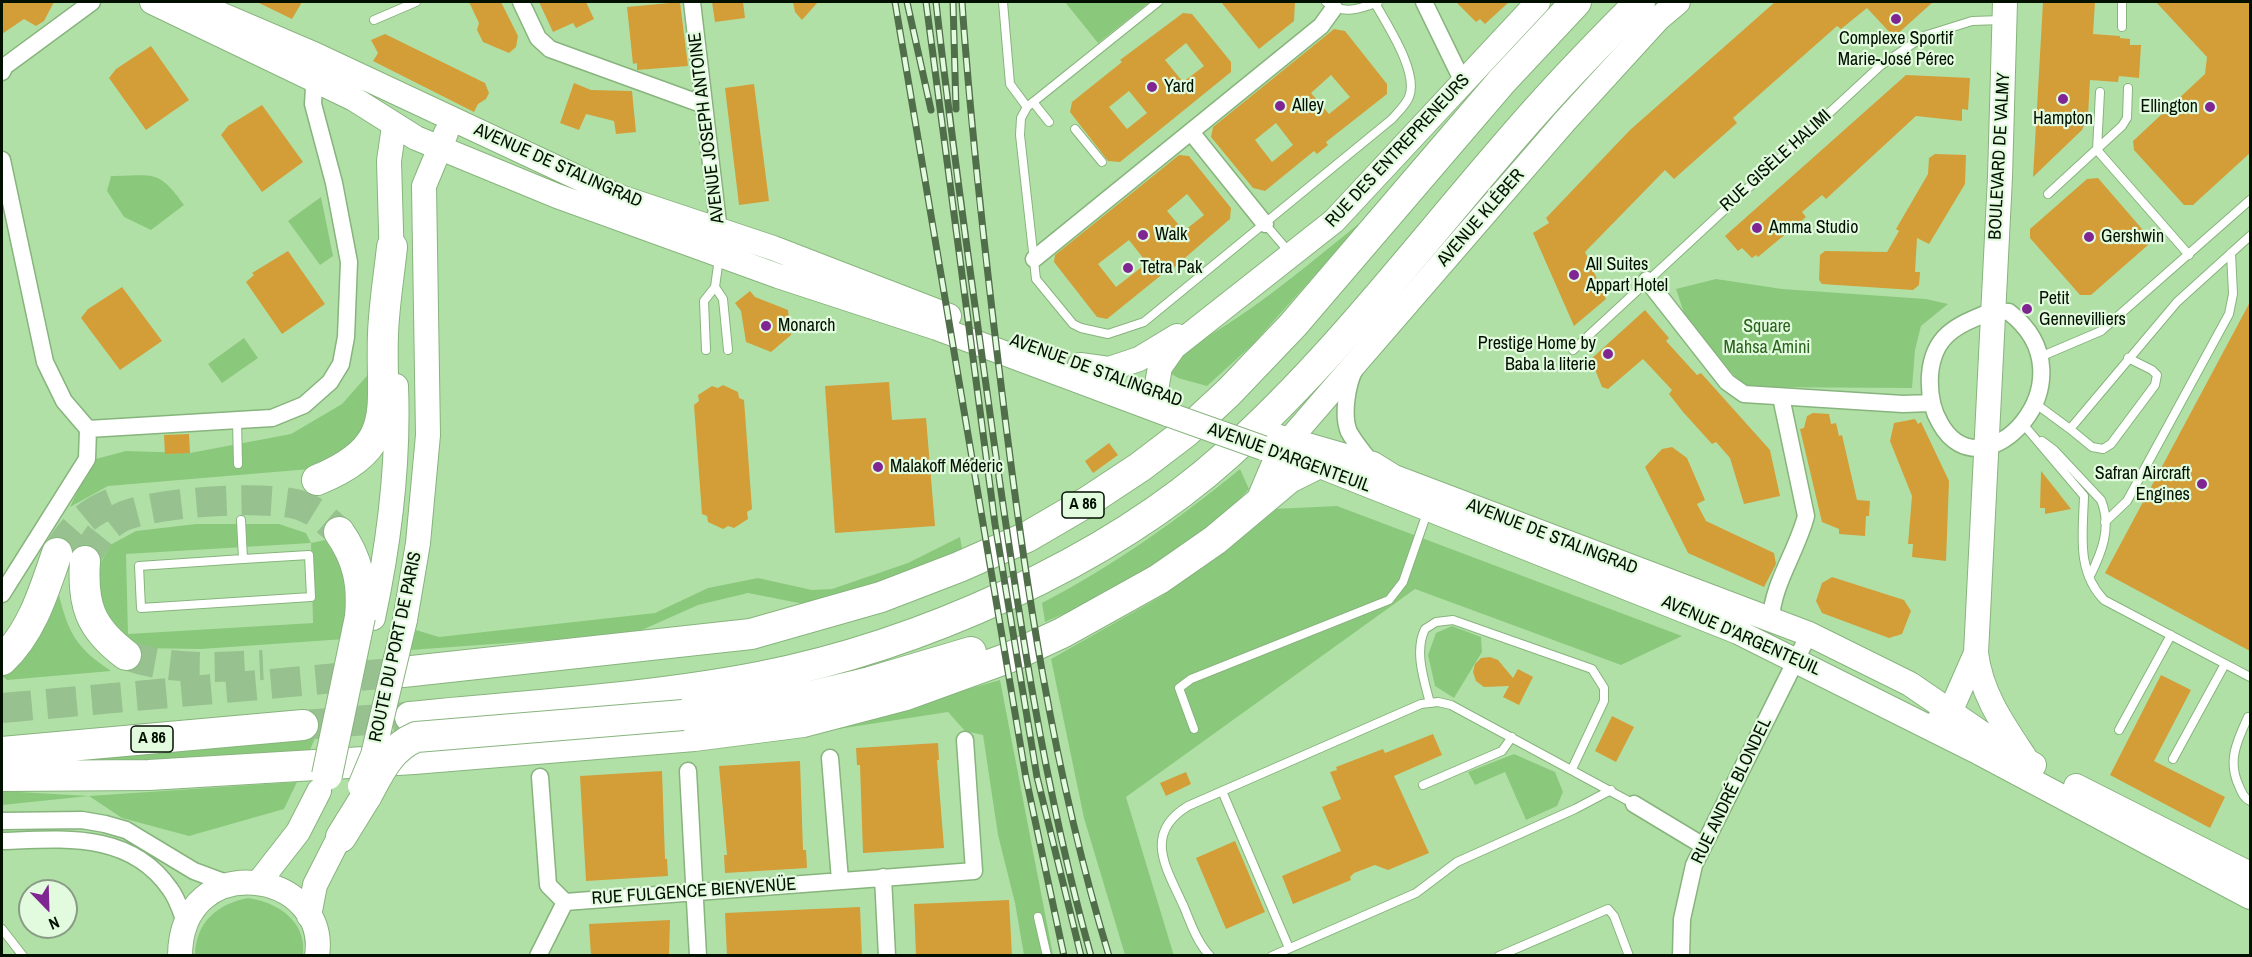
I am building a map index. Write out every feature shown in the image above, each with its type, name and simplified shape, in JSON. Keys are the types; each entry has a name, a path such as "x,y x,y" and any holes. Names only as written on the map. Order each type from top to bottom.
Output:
{"highway":[{"name":"A 86","path":"414,666 751,634 881,597 960,567 1027,537 1087,502 1186,432 1245,375 1363,247 1502,81 1576,2"},
{"name":"A 86","path":"410,717 702,686 762,676 830,660 893,640 1023,588 1086,555 1165,502 1226,456 1343,339 1537,111 1640,2"},
{"path":"317,480 356,461 368,449 381,421 383,333 392,247"},
{"path":"1262,500 1278,444"},
{"path":"2,776 149,775 414,759 694,736 803,722 906,695 1008,658 1062,633 1088,616 1159,579 1215,540 1289,478 1317,464"},
{"path":"323,783 367,618 361,576 352,552 339,532"},
{"path":"2,660 24,634 57,554"},
{"path":"85,561 83,585 87,607 103,634 126,655"},
{"path":"687,714 799,689 860,671 920,649 985,620 1023,588"},
{"path":"341,837 362,794 388,758 403,743 416,737 687,714 803,698 870,682 1088,616"},
{"name":"A 86","path":"2,752 303,725"}],"main road":[{"name":"AVENUE DE STALINGRAD","path":"152,2 354,99 394,126 439,148 557,196 720,255 937,328 1004,354 1166,405 1278,444 1372,464 1394,477 1809,634 1910,684 1951,710 1993,742"},
{"name":"AVENUE DE STALINGRAD","path":"192,2 316,55 599,188 773,248 1080,365 1166,405"},
{"name":"RUE DES ENTREPRENEURS","path":"1166,405 1160,367 1174,347 1334,221 1538,2"},
{"name":"AVENUE KLÉBER","path":"1278,444 1362,356 1564,121 1659,18 1678,2"},
{"name":"BOULEVARD DE VALMY","path":"1985,448 2000,177 2005,10"},
{"path":"394,126 405,118 452,118"},
{"name":"ROUTE DU PORT DE PARIS","path":"362,794 405,620 418,543 428,435 424,186 452,118"},
{"name":"ROUTE DU PORT DE PARIS","path":"367,618 385,556 393,474 397,394 388,161 394,126"},
{"name":"RUE DES ENTREPRENEURS","path":"1080,365 1109,369 1139,359 1218,312"},
{"name":"AVENUE D'ARGENTEUIL","path":"1278,444 1317,464 1429,510 1675,605 1798,660 1930,728 1993,742 2250,897"},
{"path":"1985,448 1976,653 1978,672 1992,707 1993,742 2250,874"},
{"path":"1930,728 1951,710 1976,653"},
{"path":"259,882 298,832 323,783"},
{"path":"309,916 315,885 341,837"},
{"path":"178,943 203,899 229,884 259,882 288,894 309,916 322,954"}],"street":[{"path":"2,72 5,66 92,2"},
{"path":"521,2 538,38 550,49 704,105"},
{"name":"AVENUE JOSEPH ANTOINE","path":"692,2 720,231 720,255"},
{"path":"1424,2 1463,82"},
{"path":"1034,259 1321,26 1330,5"},
{"path":"88,429 272,418 304,405 317,396 341,364 346,337 350,262 334,183 313,104 316,55"},
{"path":"1191,132 1265,224"},
{"path":"2,160 45,362 64,401 88,429 87,459 2,594"},
{"path":"1647,280 1683,328 1736,390 1751,396 1903,404 1931,403"},
{"path":"1992,311 2009,312 2020,321 2032,337 2040,357 2042,374 2036,404 2024,424 2013,434 1985,448 1963,446 1945,433 1931,403 1932,357 1939,343 1953,329 1992,311"},
{"path":"1362,356 1350,379 1347,426 1356,444 1372,464"},
{"path":"1771,620 1772,606 1801,535 1806,516 1781,397"},
{"name":"RUE ANDRÉ BLONDEL","path":"1681,956 1685,894 1702,845 1798,660 1809,634"},
{"name":"RUE FULGENCE BIENVENÜE","path":"538,956 565,902 974,871 965,740"},
{"path":"830,758 840,880"},
{"path":"688,771 698,956"},
{"path":"540,777 548,885 565,902"},
{"path":"1634,804 1702,845"},
{"path":"2,820 82,820 115,827 147,841 194,871 229,884"},
{"path":"2,841 88,840 100,842 136,856 156,871 172,891 178,943"},
{"path":"883,877 887,956"}],"lane":[{"path":"375,20 416,2"},
{"path":"1003,2 1010,84 1049,122"},
{"path":"1158,2 1030,105 1021,118 1020,135 1036,279 1073,324 1108,334 1121,332 1144,322 1392,119 1409,98 1412,83 1403,54 1377,2 1352,11 1330,5"},
{"path":"2122,2 2122,27"},
{"name":"RUE GISÈLE HALIMI","path":"1573,350 1880,66 1924,36 2005,10"},
{"path":"2048,194 2122,126 2127,118 2128,88"},
{"path":"2100,92 2097,150 2189,255"},
{"path":"1076,129 1102,162"},
{"path":"2040,357 2101,331 2250,200"},
{"path":"1265,224 1292,255"},
{"path":"2070,429 2118,369 2177,302 2250,236"},
{"path":"2105,522 2127,501 2229,314 2233,294 2231,253"},
{"path":"706,350 704,301 715,287 720,255"},
{"path":"715,287 723,299 728,350"},
{"path":"2036,404 2092,447 2103,449 2111,444 2155,385 2157,375 2152,369 2128,358"},
{"path":"237,421 238,464"},
{"path":"2024,424 2084,496 2083,566 2095,590 2104,600 2250,677"},
{"path":"2036,438 2054,450 2101,500 2106,536 2090,576"},
{"path":"1194,729 1180,696 1179,688 1191,679 1389,600 1403,582 1429,510"},
{"path":"241,520 243,559"},
{"path":"309,555 311,597 141,608 139,566 243,559 309,555"},
{"path":"1430,703 1424,681 1420,642 1425,629 1441,620 1453,620 1592,669 1604,688 1604,700 1572,769"},
{"path":"2119,730 2171,635"},
{"path":"2174,759 2224,664"},
{"path":"1210,956 1198,940 1162,859 1161,845 1164,831 1172,815 1421,704 1451,705 1634,804"},
{"path":"2250,717 2233,751 2233,774 2245,798 2250,801"},
{"path":"1423,785 1502,751 1512,737"},
{"path":"1272,956 1416,893 1457,862 1575,809 1611,790"},
{"path":"1222,791 1289,948"},
{"path":"1499,956 1608,909 1614,916 1629,956"},
{"path":"1038,917 1047,956"},
{"path":"2,929 23,956"}],"green space":[{"path":"1065,2 1150,2 1098,43"},
{"path":"146,175 154,177 168,185 184,205 151,230 124,217 107,191 111,176"},
{"path":"321,197 333,256 320,265 288,221"},
{"path":"1366,218 1253,344 1207,386 1178,378 1170,373 1177,353 1251,308"},
{"name":"Square Mahsa Amini","path":"1716,279 1782,289 1926,299 1948,304 1921,326 1915,350 1912,388 1746,387 1690,331 1676,289"},
{"path":"244,338 258,358 222,383 208,364"},
{"path":"373,369 373,427 334,467 108,486 70,507 92,460 126,451 190,453 291,434 342,404"},
{"path":"1240,469 1249,489 1205,531 1180,550 1128,582 1045,622 1042,603 1095,573 1144,541"},
{"path":"1337,506 1682,636 1621,665 1415,589 1126,797 1174,956 1125,955 1084,818 1051,659 1162,596 1273,509"},
{"path":"196,524 279,524 306,533 311,543 325,540 344,567 351,616 345,639 201,649 135,648 109,624 94,576 110,545 136,531","holes":["311,543 313,623 128,634 126,554"]},
{"path":"960,537 962,549 898,580 804,604 748,593 698,605 633,634 410,650 416,630 439,637 655,613 708,588 758,578 812,590 832,589 908,563"},
{"path":"58,591 65,617 75,637 89,654 111,671 7,680 2,676 2,671"},
{"path":"1452,626 1481,637 1482,652 1454,698 1435,686 1428,655 1436,633"},
{"path":"1000,680 1053,955 1024,955 1015,903 998,835 983,735 965,731 948,712 812,733"},
{"path":"315,738 307,757 33,764"},
{"path":"1514,754 1555,772 1563,792 1557,806 1526,820 1505,772 1475,785 1468,772"},
{"path":"297,782 284,809 189,836 122,818 89,796"},
{"path":"2,791 89,796 2,805"},
{"path":"248,898 269,904 288,915 300,932 303,955 195,955 199,933 210,916 227,905"}],"building":[{"path":"2,2 54,2 44,21 36,26 24,19 2,34"},
{"path":"257,2 302,2 292,19"},
{"path":"469,2 501,2 518,36 516,47 509,53 483,42 477,30 479,23"},
{"path":"539,2 586,2 594,19 576,28 573,23 553,32"},
{"path":"680,2 688,66 637,70 637,63 633,64 627,7"},
{"path":"712,2 743,2 745,18 715,22"},
{"path":"793,2 818,2 802,20 795,12"},
{"path":"1221,2 1295,2 1294,21 1259,49"},
{"path":"1456,2 1509,2 1485,24 1480,19 1476,22"},
{"path":"1775,2 1933,2 1894,37 1867,8 1841,29 1837,26 1733,118 1737,123 1674,179 1665,170 1585,252 1606,299 1574,326 1533,233 1549,223 1546,218 1630,130"},
{"name":"Hampton","path":"2043,2 2095,2 2093,34 2120,36 2120,38 2130,39 2130,45 2141,45 2139,78 2119,76 2118,82 2090,80 2088,116 2082,130 2033,177"},
{"name":"Ellington","path":"2156,2 2250,2 2250,153 2193,205 2184,205 2134,150 2133,141 2205,74 2207,57"},
{"name":"Yard","path":"1183,13 1192,14 1231,62 1231,72 1120,162 1108,161 1070,112 1072,102 1122,62 1120,60","holes":["1186,43 1204,66 1183,82 1165,60","1129,91 1147,113 1127,129 1109,107"]},
{"name":"Alley","path":"1334,29 1345,31 1387,84 1387,94 1326,142 1328,145 1317,154 1314,151 1265,191 1253,188 1211,137 1213,127","holes":["1331,75 1350,97 1329,114 1311,93","1276,123 1293,145 1272,162 1255,140"]},
{"path":"385,34 485,83 489,93 486,99 478,104 474,112 373,61 378,53 371,40"},
{"path":"151,46 189,100 146,130 109,78 116,69"},
{"path":"1906,75 1970,78 1968,110 1962,109 1962,121 1916,116 1826,199 1822,195 1802,212 1806,217 1758,257 1756,255 1752,258 1742,248 1738,251 1725,236"},
{"path":"574,83 591,90 632,91 636,132 616,134 614,121 586,114 579,130 560,123"},
{"path":"754,84 769,201 739,205 725,88"},
{"path":"262,105 303,162 262,192 221,135 228,126"},
{"path":"1935,154 1966,155 1965,184 1929,244 1917,238 1915,272 1920,272 1919,285 1913,290 1822,284 1819,280 1820,255 1825,251 1887,252 1899,231 1896,229 1928,174 1929,158"},
{"name":"Walk","path":"1179,155 1189,156 1231,208 1230,219 1171,270 1170,268 1107,319 1097,317 1054,262 1055,255","holes":["1187,194 1204,215 1184,231 1167,211","1129,240 1147,263 1116,287 1098,264"]},
{"name":"Gershwin","path":"2098,178 2149,237 2148,245 2091,295 2080,295 2030,238 2030,229 2087,179"},
{"path":"288,251 325,304 282,334 246,282 254,275 252,273"},
{"path":"122,287 162,341 120,370 81,318 88,309"},
{"name":"Monarch","path":"750,291 755,297 788,310 791,335 771,352 746,342 741,311 735,303"},
{"name":"Safran Aircraft Engines","path":"2250,302 2250,651 2105,573"},
{"path":"1645,310 1669,338 1666,341 1697,375 1701,373 1770,450 1780,496 1744,504 1730,458 1716,442 1712,444 1683,412 1669,394 1672,390 1643,359 1608,389 1602,387 1591,359"},
{"path":"889,382 892,420 926,418 935,526 835,533 825,386"},
{"path":"723,385 738,392 739,398 744,400 752,509 747,512 748,519 734,528 728,526 723,529 708,522 707,516 702,514 694,405 699,401 698,395 712,386 718,388"},
{"path":"1813,413 1829,414 1831,424 1836,423 1839,436 1842,435 1857,500 1870,501 1869,516 1866,516 1865,536 1839,534 1839,529 1822,522 1800,429 1804,428 1807,416"},
{"path":"1915,419 1918,424 1921,422 1949,481 1946,561 1912,557 1913,544 1908,544 1912,496 1890,441 1894,423"},
{"path":"189,434 190,453 165,454 164,435"},
{"path":"1109,443 1118,455 1093,473 1085,461"},
{"path":"1672,447 1687,458 1705,500 1697,504 1706,521 1774,553 1776,564 1764,587 1688,553 1645,467 1662,449"},
{"path":"2041,471 2071,509 2045,514 2045,508 2040,508"},
{"path":"1832,577 1904,600 1911,611 1902,634 1889,638 1822,613 1816,601 1822,583"},
{"path":"1490,657 1498,660 1513,678 1518,669 1533,677 1519,705 1503,697 1509,686 1484,687 1476,681 1473,672 1475,664 1481,658"},
{"path":"2161,675 2191,690 2154,761 2225,797 2210,828 2110,775"},
{"path":"1612,716 1634,727 1616,762 1595,751"},
{"path":"1433,734 1442,755 1394,776 1429,853 1388,870 1375,865 1354,873 1350,877 1351,880 1293,904 1282,876 1341,851 1322,807 1341,799 1330,772 1337,770 1336,767 1383,749 1385,753"},
{"path":"938,743 939,760 937,760 944,848 863,853 860,765 857,765 856,748"},
{"path":"800,761 803,850 806,850 807,868 725,873 724,855 727,855 719,766"},
{"path":"662,771 665,859 667,859 668,876 586,881 580,776"},
{"path":"1186,772 1191,784 1166,796 1160,783"},
{"path":"1235,841 1265,912 1226,929 1196,858"},
{"path":"1009,900 1012,956 916,956 914,904"},
{"path":"860,907 862,956 727,956 725,913"},
{"path":"670,920 669,956 591,956 589,924"}],"tunnel":[{"path":"57,553 83,520 99,509 121,500"},
{"path":"85,561 98,537 118,519 132,513 180,504 238,500 287,502 313,511 339,532"},
{"path":"126,655 177,666 263,665"},
{"path":"2,708 403,672"},
{"path":"303,725 408,717"}],"railway":[{"path":"895,2 1026,778 1064,956"},
{"path":"907,2 931,110"},
{"path":"926,2 995,524 1037,777 1081,956"},
{"path":"936,2 970,273 1022,632 1045,762 1091,956"},
{"path":"953,2 956,109"},
{"path":"962,2 974,149 990,295 1031,606 1072,817 1109,956"}],"place":[{"name":"Complexe Sportif Marie-José Pérec","path":"1896,19"},
{"name":"Yard","path":"1152,87"},
{"name":"Hampton","path":"2063,99"},
{"name":"Alley","path":"1280,106"},
{"name":"Ellington","path":"2210,107"},
{"name":"Amma Studio","path":"1757,228"},
{"name":"Walk","path":"1143,235"},
{"name":"Gershwin","path":"2089,237"},
{"name":"Tetra Pak","path":"1128,268"},
{"name":"All Suites Appart Hotel","path":"1574,275"},
{"name":"Petit Gennevilliers","path":"2027,309"},
{"name":"Monarch","path":"766,326"},
{"name":"Prestige Home by Baba la literie","path":"1608,354"},
{"name":"Malakoff Méderic","path":"878,467"},
{"name":"Safran Aircraft Engines","path":"2202,484"}]}
